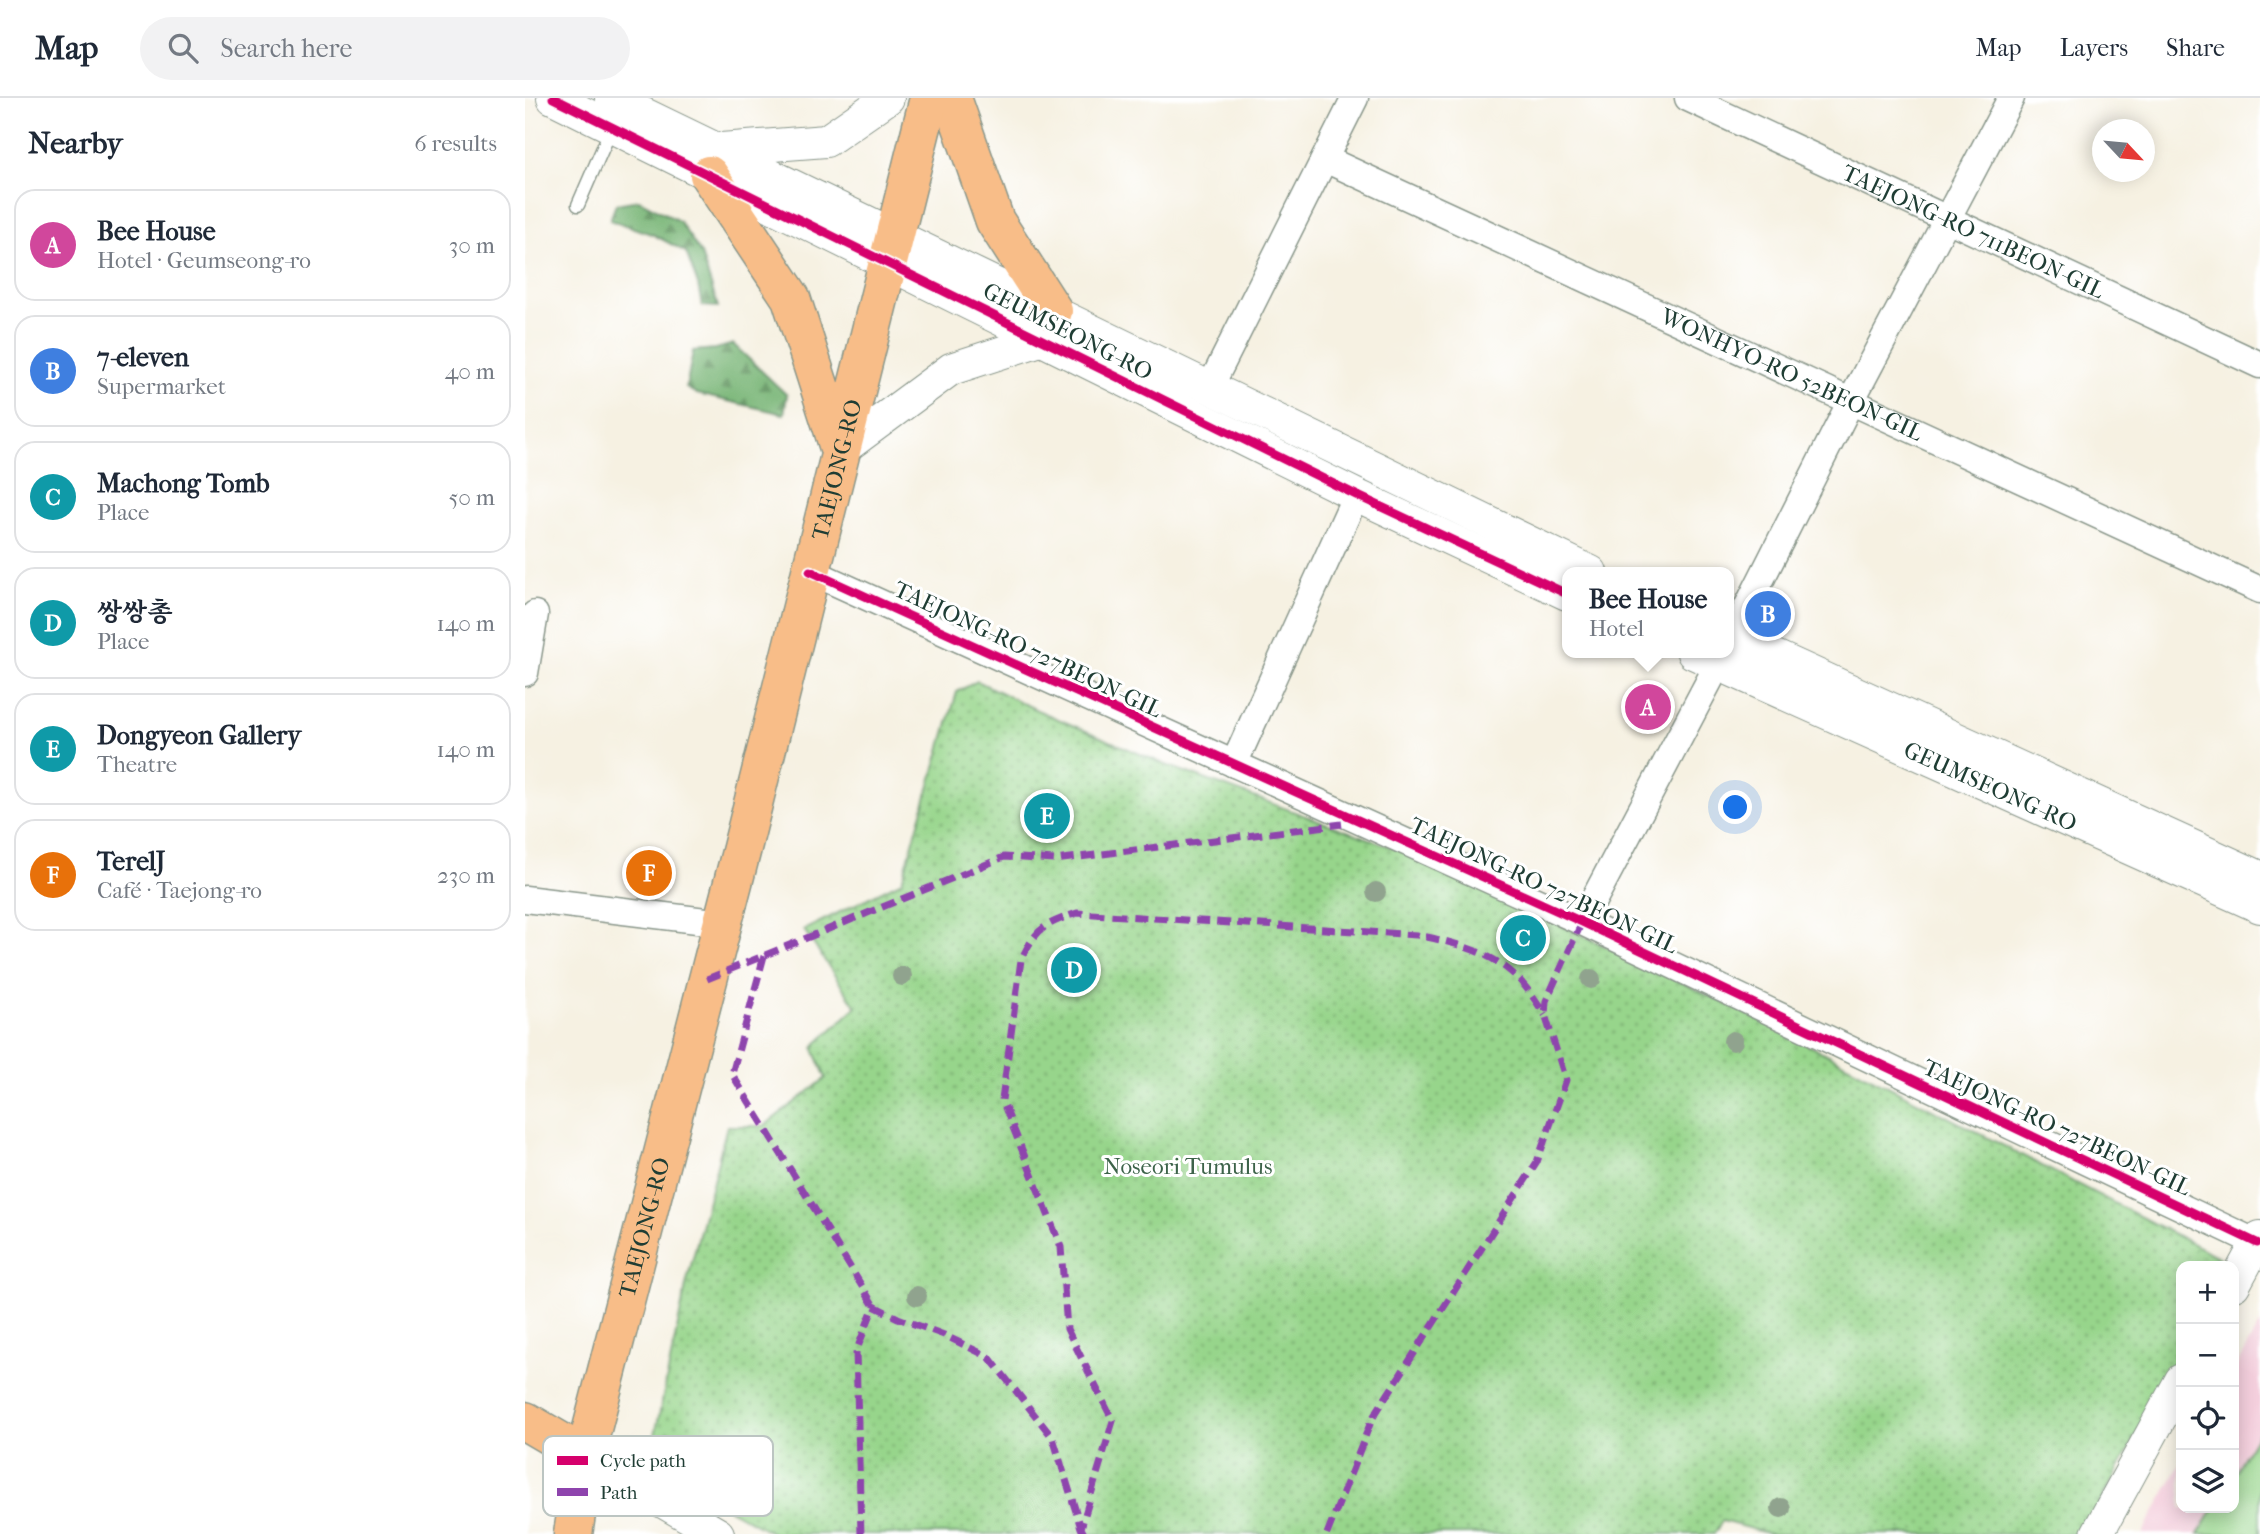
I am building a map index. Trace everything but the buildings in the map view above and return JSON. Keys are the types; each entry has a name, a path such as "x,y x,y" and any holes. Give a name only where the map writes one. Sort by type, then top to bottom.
{"main road":[{"name":"TAEJONG-RO","path":"590,1436 929,98"},
{"path":"951,98 995,221 1046,325"},
{"path":"714,162 791,299 840,451"},
{"path":"525,1421 551,1436"},
{"name":"TAEJONG-RO","path":"573,1534 576,1516"}],"street":[{"name":"GEUMSEONG-RO","path":"553,98 616,109 714,162 1046,325 1356,495 1562,592"},
{"path":"714,162 826,141 888,98"},
{"path":"1210,387 1355,98"},
{"name":"TAEJONG-RO 711BEON-GIL","path":"1688,98 2260,365"},
{"path":"1734,622 2011,98"},
{"name":"WONHYO-RO 52BEON-GIL","path":"1325,159 2260,590"},
{"name":"GEUMSEONG-RO","path":"1046,325 1210,387 1581,567"},
{"path":"840,451 951,369 1046,325"},
{"path":"1234,764 1356,495"},
{"name":"TAEJONG-RO 727BEON-GIL","path":"810,571 1234,764 1352,823 1582,922 2258,1240"},
{"path":"525,673 535,614"},
{"name":"GEUMSEONG-RO","path":"1734,653 2260,877"},
{"name":"GEUMSEONG-RO","path":"1734,653 2260,907"},
{"path":"1582,922 1715,658"},
{"path":"525,899 722,923"},
{"path":"2239,1276 2258,1240"},
{"path":"2097,1534 2177,1387"},
{"path":"687,1516 718,1534"}],"lane":[{"path":"578,205 616,109"}],"shaded area":[{"path":"2260,1323 2260,1534 2142,1534 2176,1472 2176,1513 2239,1513 2239,1361"}],"green space":[{"path":"639,200 679,221 701,254 718,307 702,306 698,285 686,252 654,235 610,220 616,204"},
{"path":"733,344 787,395 784,414 697,394 686,388 693,351"},
{"name":"Noseori Tumulus","path":"977,681 1037,710 1166,765 1416,856 1764,1022 2226,1261 2176,1261 2176,1360 2084,1534 1770,1534 1722,1521 1714,1534 774,1534 742,1516 773,1516 773,1436 655,1436 687,1281 727,1126 764,1126 826,1078 813,1047 856,1007 804,930 902,881 957,692"},
{"path":"2260,1430 2260,1534 2199,1534 2211,1513 2239,1513 2239,1466"}],"marked path":[{"path":"707,979 1004,857 1055,860 1342,824"},
{"path":"1084,1534 1081,1528 1113,1421 1067,1329 1061,1247 1002,1100 1021,960 1037,934 1049,924 1077,913 1417,935 1475,950 1501,964 1523,984 1545,1015"},
{"path":"1327,1534 1372,1419 1537,1162 1566,1080 1545,1015 1546,1001 1582,922"},
{"path":"764,956 732,1074 874,1306"},
{"path":"861,1534 856,1352 874,1306 989,1357 1053,1438 1081,1528"}],"cycle path":[{"path":"553,98 1356,495 1562,592"},
{"path":"810,571 1582,922 2257,1243"}],"place":[{"name":"7-eleven","path":"1768,614"},
{"name":"Bee House","path":"1648,707"},
{"name":"Dongyeon Gallery","path":"1047,816"},
{"name":"TerelJ","path":"649,873"},
{"name":"Machong Tomb","path":"1523,938"},
{"name":"쌍쌍총","path":"1074,970"}]}
